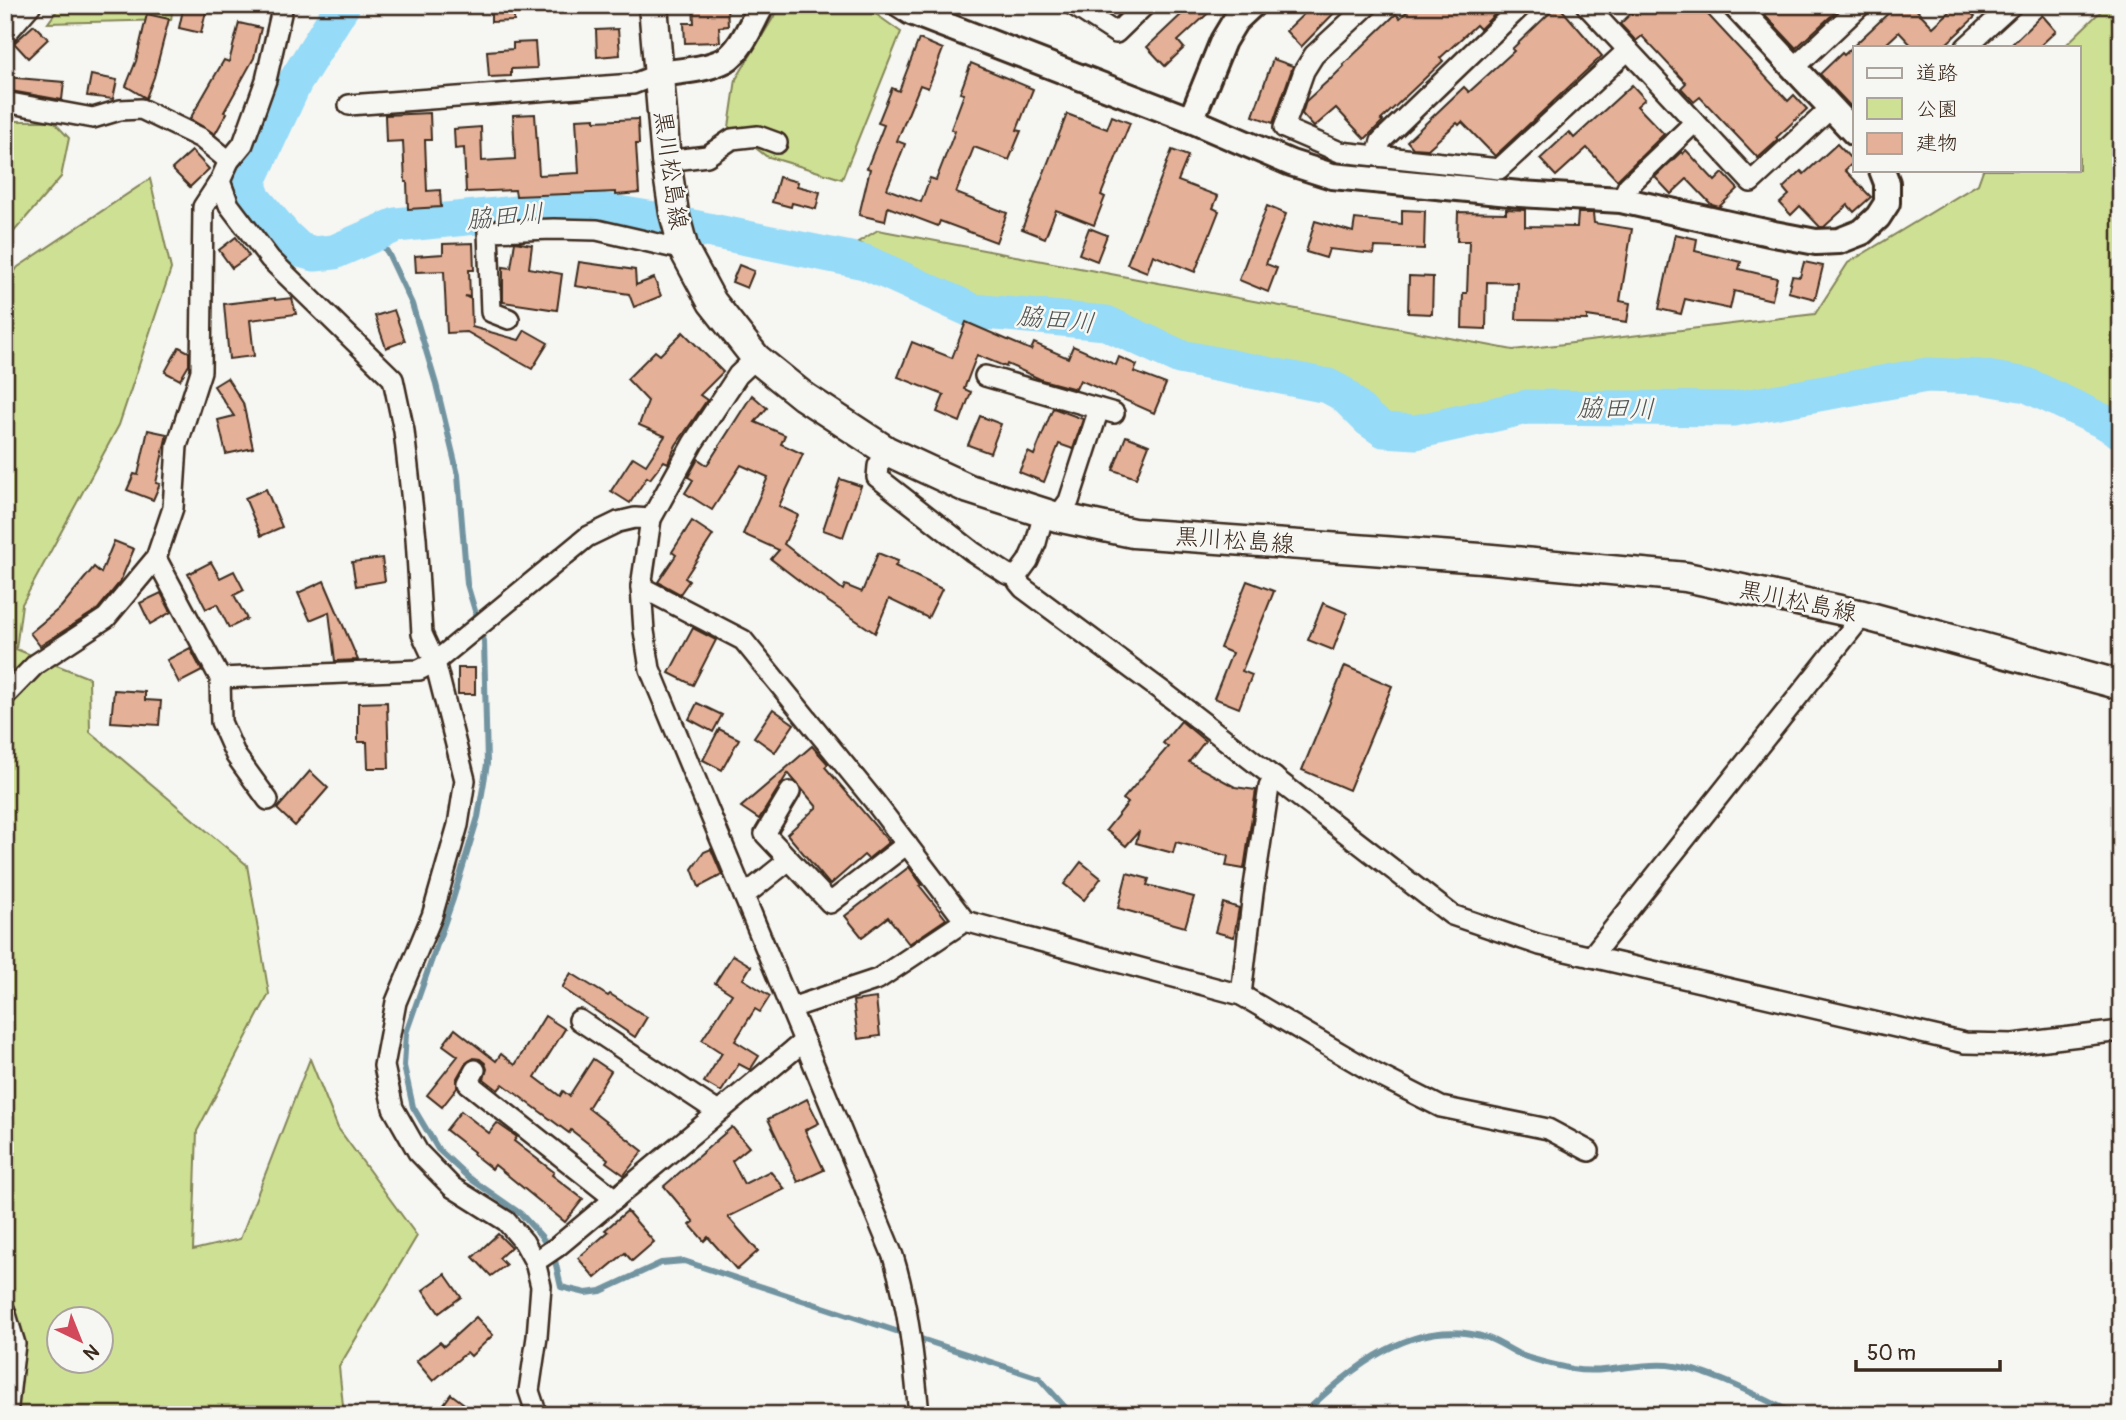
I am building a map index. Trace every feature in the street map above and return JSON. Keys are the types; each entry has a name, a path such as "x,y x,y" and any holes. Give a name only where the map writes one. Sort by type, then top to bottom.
{"main road":[{"name":"黒川松島線","path":"653,5 666,160 674,213 684,250 712,302 756,358 803,396 887,451 968,489 1050,515 1133,533 1481,558 1686,577 1863,615 2121,685"}],"street":[{"path":"5,35 31,5"},
{"path":"5,696 36,664 106,618 156,558 173,508 177,446 201,370 203,207 229,161 243,144 266,80 283,5"},
{"path":"349,105 633,84 659,74 726,60 738,47 762,5"},
{"path":"900,5 911,12 1191,120 1291,163 1332,176 1520,194 1620,200 1816,242 1839,241 1862,232 1878,217 1887,202 1887,183 1883,172"},
{"path":"1073,5 1116,33 1145,5"},
{"path":"1191,120 1223,41 1236,21 1252,5"},
{"path":"1368,5 1314,55 1304,71 1284,128 1339,152 1499,169 1628,50"},
{"path":"1377,156 1381,141 1522,5"},
{"path":"1735,5 1853,131"},
{"path":"1794,68 1861,5"},
{"path":"1967,46 2011,5"},
{"path":"1593,8 1628,50 1751,182 1831,108"},
{"path":"5,102 93,118 120,110 141,108 201,138 229,161"},
{"path":"1620,200 1629,186 1695,122"},
{"path":"666,160 708,156 732,139 758,136 777,143"},
{"path":"220,181 229,205 270,259 393,379 404,431 416,538 422,634 435,662 465,780 457,825 432,916 396,1002 384,1066 393,1108 418,1152 452,1187 506,1221 524,1242 535,1262 541,1286 529,1391 535,1409 534,1415"},
{"path":"509,318 491,312 488,231 597,230 684,250"},
{"path":"756,358 738,375 693,443 651,519 641,587 644,631 650,668 893,1256 909,1323 919,1415"},
{"path":"985,376 1107,411 1069,501 1050,515 1028,561 1017,576 1023,588 1452,915 1540,945 1965,1043 2013,1044 2121,1031"},
{"path":"887,451 878,466 877,477 973,552 1007,574 1017,576"},
{"path":"220,678 419,670 435,662 587,537 618,522 635,518 651,519"},
{"path":"156,558 220,678 220,722 236,756 268,800"},
{"path":"641,587 743,640 874,800 965,921 1241,995 1376,1074 1441,1107 1548,1129 1589,1151"},
{"path":"1591,957 1863,615"},
{"path":"1241,995 1267,800 1274,777"},
{"path":"790,792 765,834 830,903 907,845"},
{"path":"744,896 789,860"},
{"path":"791,1008 878,979 965,921"},
{"path":"579,1020 719,1112"},
{"path":"535,1262 557,1247 804,1041"},
{"path":"475,1070 468,1083 615,1199"},
{"path":"5,1311 15,1344 7,1415"}],"green space":[{"path":"61,5 173,5 171,20 48,23"},
{"path":"781,5 863,5 901,32 842,179 766,156 729,127 736,79"},
{"path":"2107,5 2121,5 2121,415 2093,399 2055,391 2024,377 1938,367 1734,401 1525,401 1393,427 1338,383 976,305 858,242 878,230 1513,350 1815,314 1848,263 1978,184 1982,172 2080,172 2080,46 2065,46"},
{"path":"5,121 53,121 69,138 61,177 5,242"},
{"path":"150,179 171,269 119,425 22,604 16,649 89,678 90,732 247,865 269,994 197,1131 193,1250 240,1239 310,1059 338,1128 417,1236 339,1367 344,1415 5,1415 5,284 18,267"}],"building":[{"path":"184,5 207,7 201,33 179,28"},
{"path":"491,5 514,5 514,21 491,22"},
{"path":"693,5 727,5 728,26 719,27 720,42 685,43 684,23 694,23"},
{"path":"1175,5 1217,5 1178,41 1184,48 1165,66 1147,47 1183,13"},
{"path":"1313,5 1342,5 1301,47 1286,31"},
{"path":"1414,5 1504,5 1480,29 1476,25 1440,58 1443,61 1381,120 1383,121 1365,139 1336,108 1314,127 1302,114 1306,101 1332,80 1343,65 1396,14 1400,18"},
{"path":"1558,5 1602,56 1495,156 1462,122 1459,125 1457,123 1428,149 1413,148 1407,141 1464,87 1469,92 1514,51 1512,49"},
{"path":"1640,5 1699,5 1788,101 1794,95 1807,109 1758,158 1700,97 1694,102 1681,88 1686,83 1642,36 1636,41 1620,24"},
{"path":"1756,5 1843,5 1796,48"},
{"path":"1897,5 1912,5 1933,27 1957,5 1964,5 1975,17 1944,46 1912,46 1899,32 1884,46 1854,46"},
{"path":"147,14 169,19 146,98 126,86 136,61"},
{"path":"2042,15 2056,31 2040,46 2010,46"},
{"path":"239,23 261,28 254,58 215,134 190,119 224,60 229,62"},
{"path":"34,25 48,39 28,58 14,43"},
{"path":"618,29 620,55 597,57 596,30"},
{"path":"919,39 943,49 928,88 920,85 897,141 905,144 887,189 921,202 930,178 936,180 955,131 951,129 964,94 960,93 971,63 1033,89 1009,160 974,147 956,193 1007,213 996,242 940,221 938,226 888,207 885,221 859,215 870,169 867,168 884,125 878,123 892,88 899,91"},
{"path":"535,42 537,68 511,69 511,76 489,77 487,51 513,49 513,43"},
{"path":"1853,47 1853,109 1820,74 1842,53 1844,55"},
{"path":"1273,59 1293,66 1273,123 1253,116"},
{"path":"91,75 117,80 113,99 87,96"},
{"path":"5,77 64,82 62,100 5,90"},
{"path":"1632,85 1645,99 1637,106 1664,134 1617,180 1587,148 1556,176 1540,159 1569,132 1574,138"},
{"path":"430,113 431,140 425,140 427,191 440,190 441,207 408,209 403,141 386,142 385,115"},
{"path":"535,114 539,175 579,173 576,119 638,119 639,144 636,144 639,193 516,196 515,190 466,192 464,148 455,149 454,129 481,127 482,161 515,159 513,115"},
{"path":"1067,114 1107,129 1112,116 1130,123 1101,195 1105,197 1094,225 1056,210 1045,238 1022,229"},
{"path":"1837,144 1853,161 1845,170 1871,197 1854,212 1848,205 1824,227 1820,227 1800,206 1791,215 1780,203 1789,195 1783,188 1801,171 1804,174"},
{"path":"1172,150 1188,156 1178,181 1218,196 1213,208 1219,211 1195,272 1153,255 1147,272 1127,264"},
{"path":"1686,150 1715,181 1723,173 1738,189 1719,207 1712,205 1687,179 1671,194 1655,177"},
{"path":"192,151 209,169 190,187 172,169"},
{"path":"779,177 798,182 797,186 820,192 816,209 792,203 791,207 772,202"},
{"path":"1267,206 1286,214 1266,264 1277,268 1268,292 1239,280"},
{"path":"1506,209 1525,210 1525,226 1577,227 1578,213 1593,213 1594,223 1632,229 1620,301 1630,303 1627,322 1587,316 1587,320 1516,319 1518,283 1487,282 1486,329 1462,328 1463,293 1467,293 1469,241 1457,241 1458,212 1506,213"},
{"path":"1402,210 1425,211 1424,249 1375,247 1374,254 1329,249 1326,258 1306,252 1315,221 1353,232 1355,219 1402,224"},
{"path":"1089,228 1107,235 1097,261 1079,254"},
{"path":"1675,234 1697,239 1695,251 1741,262 1739,269 1777,278 1772,300 1734,291 1730,309 1685,299 1681,314 1659,309"},
{"path":"236,237 249,256 232,268 219,250"},
{"path":"515,242 532,245 529,268 562,274 557,310 503,302 503,267 511,268"},
{"path":"473,243 474,270 469,270 470,297 465,296 471,299 472,327 519,340 525,330 548,343 532,369 467,332 447,333 444,271 416,272 415,256 443,254 443,244"},
{"path":"579,262 635,270 636,285 654,278 661,296 634,307 629,294 575,286"},
{"path":"1804,262 1823,266 1815,299 1788,292 1792,276 1800,277"},
{"path":"739,265 754,271 747,288 732,282"},
{"path":"1409,276 1433,277 1432,314 1408,313"},
{"path":"292,298 296,314 250,320 254,356 229,359 224,304"},
{"path":"394,310 405,341 386,348 375,316"},
{"path":"966,322 1031,350 1034,343 1068,358 1073,346 1116,365 1119,357 1137,365 1134,372 1166,384 1154,413 1080,380 1076,389 1042,380 1007,364 1006,367 977,355 964,389 971,392 960,422 937,412 944,395 898,377 912,342 952,358"},
{"path":"683,332 723,372 700,395 707,400 676,445 668,463 664,461 650,479 647,477 630,503 611,491 633,457 646,465 665,436 639,425 648,401 627,379 655,351 660,355"},
{"path":"179,347 189,352 189,365 180,380 165,372"},
{"path":"227,378 243,403 253,448 226,454 218,420 234,416 214,386"},
{"path":"752,395 767,408 755,422 785,435 781,444 803,454 779,506 798,515 784,544 843,590 845,585 862,592 878,553 898,561 895,566 942,589 928,618 889,599 875,633 771,559 779,550 743,534 768,477 741,465 712,510 685,493 693,480 688,477 698,459 707,465"},
{"path":"1053,408 1083,419 1073,449 1059,444 1044,482 1019,472 1028,452 1034,455"},
{"path":"980,416 1001,424 990,453 968,445"},
{"path":"148,430 167,434 156,483 160,484 153,500 127,490 134,474 138,475"},
{"path":"1126,436 1149,445 1136,478 1113,470"},
{"path":"840,479 861,486 843,537 823,530"},
{"path":"266,489 282,527 261,536 245,498"},
{"path":"692,521 713,535 685,578 689,581 680,594 658,582 676,555 672,552"},
{"path":"114,541 134,549 120,582 98,609 40,646 30,633 61,607 94,567 101,573"},
{"path":"382,558 385,581 356,586 352,562"},
{"path":"211,562 220,578 234,571 244,590 234,595 247,619 229,628 217,604 206,609 188,574"},
{"path":"324,581 358,660 335,661 329,612 310,620 298,593"},
{"path":"1247,581 1274,591 1242,671 1252,675 1239,708 1214,698 1232,653 1220,648"},
{"path":"161,593 171,612 150,624 140,603"},
{"path":"1323,603 1347,613 1333,650 1308,640"},
{"path":"693,628 716,640 693,685 669,673"},
{"path":"190,648 202,671 179,683 167,660"},
{"path":"1345,666 1392,686 1349,790 1302,770"},
{"path":"458,668 475,668 475,694 458,694"},
{"path":"114,690 145,692 145,700 161,701 159,725 111,722"},
{"path":"387,702 389,768 368,768 367,742 358,742 358,703"},
{"path":"697,703 722,715 713,732 689,719"},
{"path":"773,709 794,724 775,752 754,737"},
{"path":"1181,721 1205,741 1189,762 1235,787 1256,790 1244,869 1226,866 1228,856 1176,842 1173,853 1136,843 1139,831 1126,846 1106,830 1128,803 1123,799 1168,747 1163,743"},
{"path":"719,729 739,739 722,770 703,760"},
{"path":"812,746 828,764 825,767 889,842 868,859 864,855 830,885 787,834 817,807 788,773 759,819 741,807"},
{"path":"310,771 328,788 295,826 277,809"},
{"path":"711,849 722,875 699,887 692,869 704,852"},
{"path":"1081,862 1101,878 1084,900 1064,884"},
{"path":"909,867 946,919 909,944 888,917 862,937 845,916"},
{"path":"1127,873 1149,879 1147,885 1194,897 1185,927 1118,908"},
{"path":"1223,903 1239,908 1234,937 1215,932"},
{"path":"733,955 751,966 743,979 770,996 760,1012 755,1009 735,1041 759,1056 750,1070 739,1064 721,1092 704,1082 722,1053 702,1040 732,994 715,983"},
{"path":"571,973 647,1017 635,1037 562,988"},
{"path":"876,998 880,1036 858,1039 853,1001"},
{"path":"545,1016 565,1029 535,1077 560,1096 563,1091 569,1096 593,1059 611,1071 588,1108 643,1151 624,1175 571,1130 569,1133 503,1084 498,1090 484,1079 487,1069 480,1059 474,1058 465,1064 457,1078 457,1088 442,1107 427,1095 458,1056 443,1045 455,1029 496,1061 501,1054 515,1065"},
{"path":"807,1099 819,1123 805,1130 824,1170 798,1182 768,1119"},
{"path":"461,1111 489,1133 497,1123 517,1137 514,1141 583,1199 565,1222 495,1165 492,1169 446,1130"},
{"path":"732,1127 749,1147 732,1161 744,1184 770,1171 785,1189 728,1217 758,1251 737,1270 708,1237 704,1241 690,1225 694,1222 664,1186"},
{"path":"627,1211 654,1242 632,1261 625,1253 595,1278 578,1258"},
{"path":"498,1234 511,1247 499,1258 506,1265 491,1276 473,1257"},
{"path":"445,1274 461,1297 439,1313 423,1290"},
{"path":"476,1317 493,1335 471,1356 467,1352 433,1381 416,1361 440,1342 444,1346"},
{"path":"451,1394 479,1415 436,1415"}],"waterway":[{"name":"脇田川","path":"343,5 295,82 250,179 254,199 285,236 300,250 315,254 334,252 396,225 546,210 594,209 865,262 973,311 1106,323 1180,357 1328,386 1343,394 1368,419 1384,430 1416,432 1527,407 1733,409 1927,375 1981,377 2027,385 2121,432"},
{"path":"375,234 388,253 412,304 436,384 458,475 467,584 484,641 487,764 478,817 453,899 406,1033 404,1066 413,1107 438,1149 468,1177 521,1214 541,1236 554,1256 561,1287 586,1293 601,1291 661,1263 684,1261 905,1334"},
{"path":"1302,1415 1342,1380 1386,1350 1410,1339 1435,1333 1461,1332 1488,1338 1527,1357 1572,1369 1596,1370 1656,1365 1684,1368 1734,1385 1797,1415"},
{"path":"915,1337 1039,1378 1072,1415"}]}
